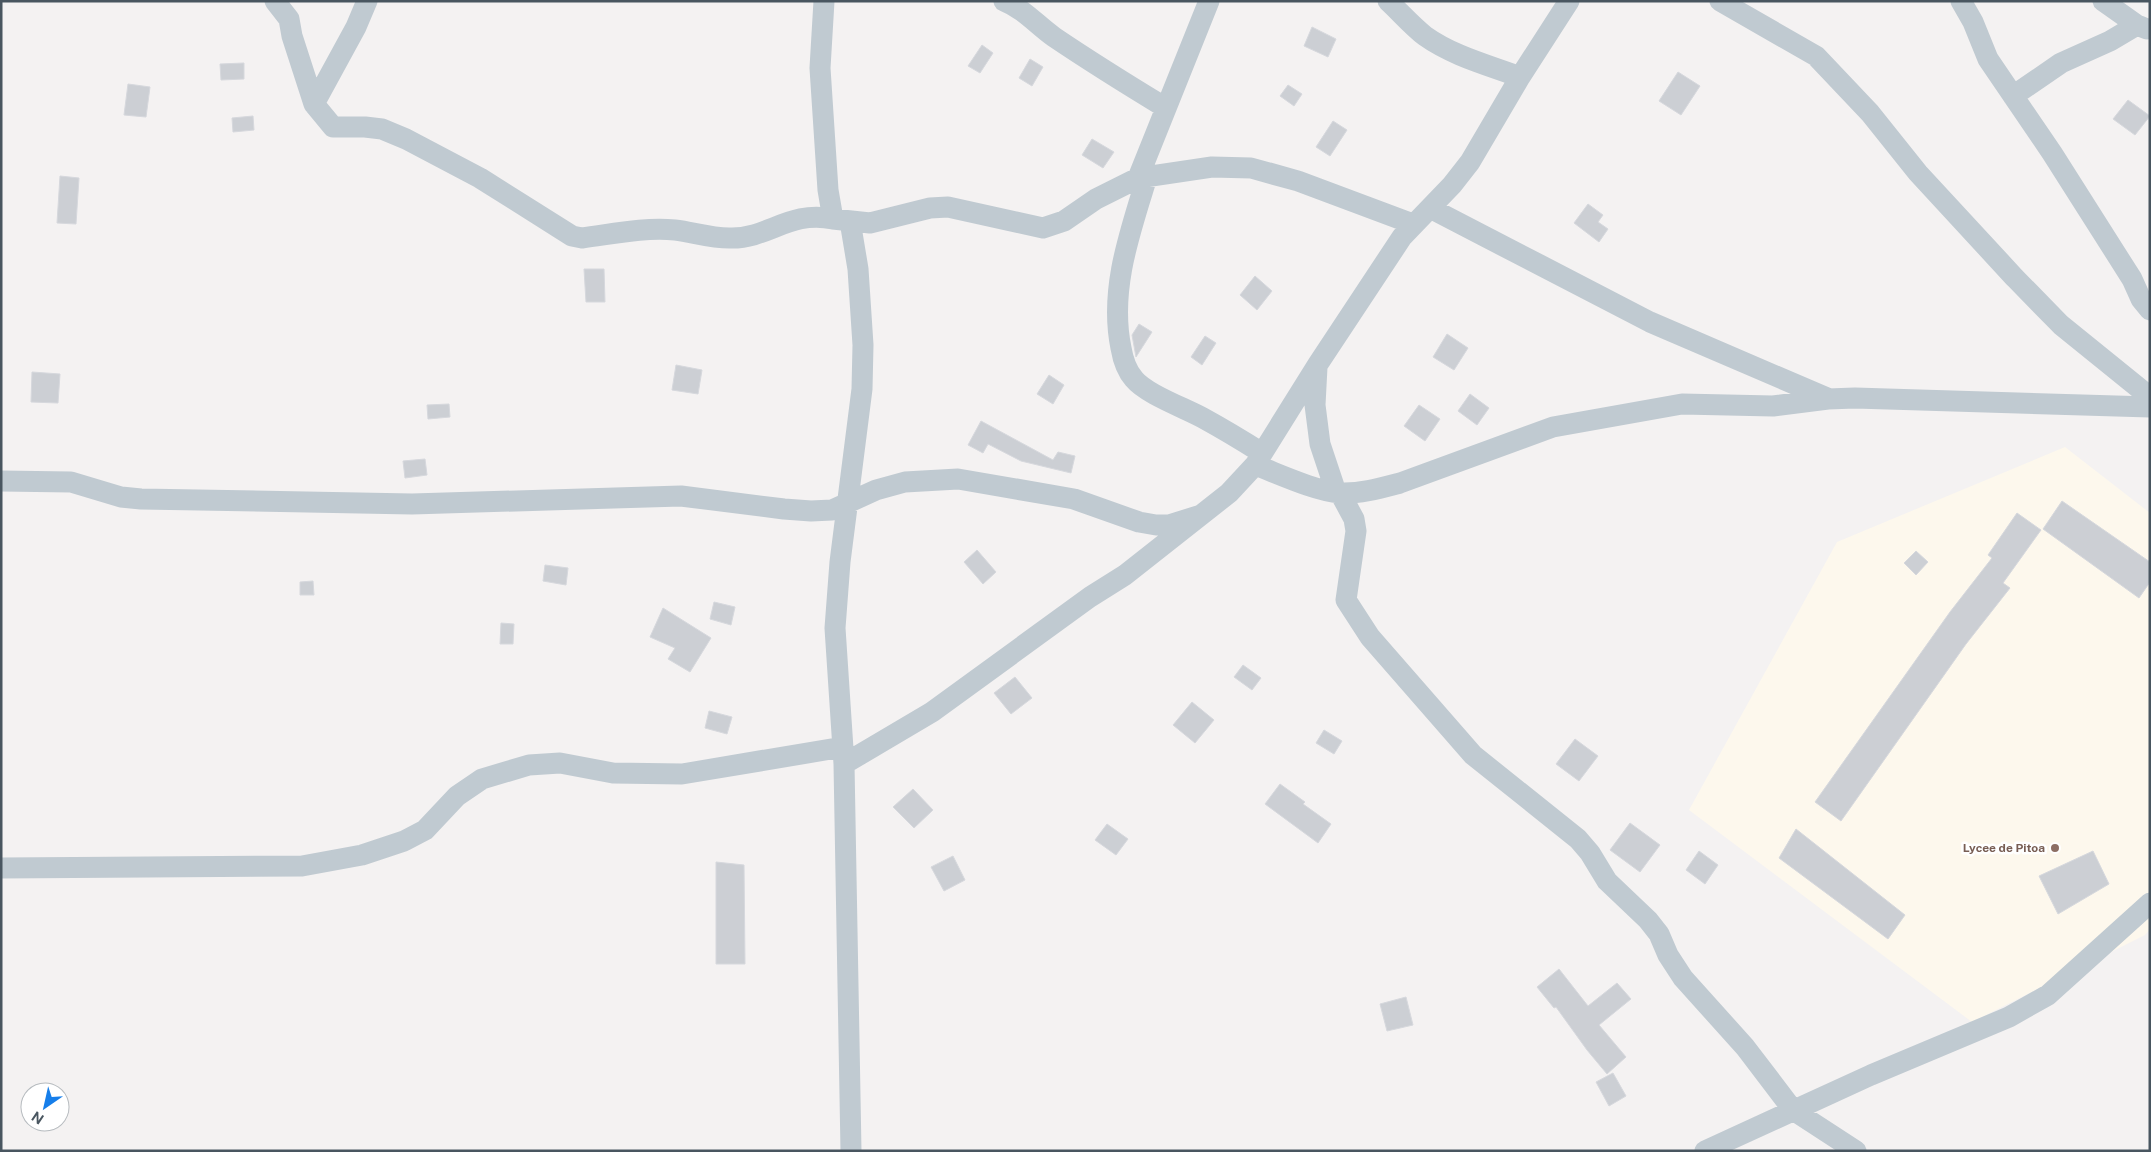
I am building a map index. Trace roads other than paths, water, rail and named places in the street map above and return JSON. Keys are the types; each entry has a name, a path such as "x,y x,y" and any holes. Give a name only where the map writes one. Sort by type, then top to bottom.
{"street":[{"path":"275,1 289,19 292,36 314,104 333,127 382,129 406,139 480,178 572,236 582,238 654,229 732,238 751,235 801,217 818,216 870,223 930,208 948,207 1043,228 1064,221 1096,199 1142,178 1212,167 1251,168 1298,181 1413,224"},
{"path":"314,104 356,27 367,1"},
{"path":"824,1 820,68 828,190 858,268 863,345 862,388 840,562 835,628 844,755 851,1151"},
{"path":"1004,1 1016,7 1049,33 1090,61 1166,108"},
{"path":"1208,1 1166,108 1142,178 1125,249 1116,305 1118,337 1125,366 1134,381 1155,394 1205,419 1259,459 1338,492 1376,490 1553,427 1682,404 1773,406 1828,399 2148,406"},
{"path":"1388,1 1423,35 1434,42 1464,56 1520,77"},
{"path":"1,868 302,866 362,855 404,841 425,830 457,796 482,779 529,765 560,763 614,773 682,774 844,755 932,712 1090,598 1125,575 1229,493 1259,459 1318,364 1402,237 1452,186 1470,162 1520,77 1569,1"},
{"path":"1720,1 1816,56 1870,113 1918,173 2014,278 2060,325 2148,406"},
{"path":"1961,1 1973,22 1988,59 2132,279 2141,298 2150,310"},
{"path":"2102,1 2143,28"},
{"path":"2013,96 2061,63 2143,28"},
{"path":"1430,208 1650,322 1828,399"},
{"path":"1318,364 1315,405 1320,444 1338,492 1354,519 1356,531 1346,600 1370,637 1473,755 1578,839 1590,853 1607,881 1653,927 1683,978 1745,1047 1793,1110 1856,1151"},
{"path":"1,481 71,482 121,497 141,499 412,504 681,496 784,510 832,510 876,490 905,482 958,480 1074,499 1139,522 1156,526 1169,525 1201,515"},
{"path":"1705,1151 1871,1075 2009,1017 2048,995 2150,902"}],"place":[{"name":"Lycee de Pitoa","path":"2055,848"}]}
